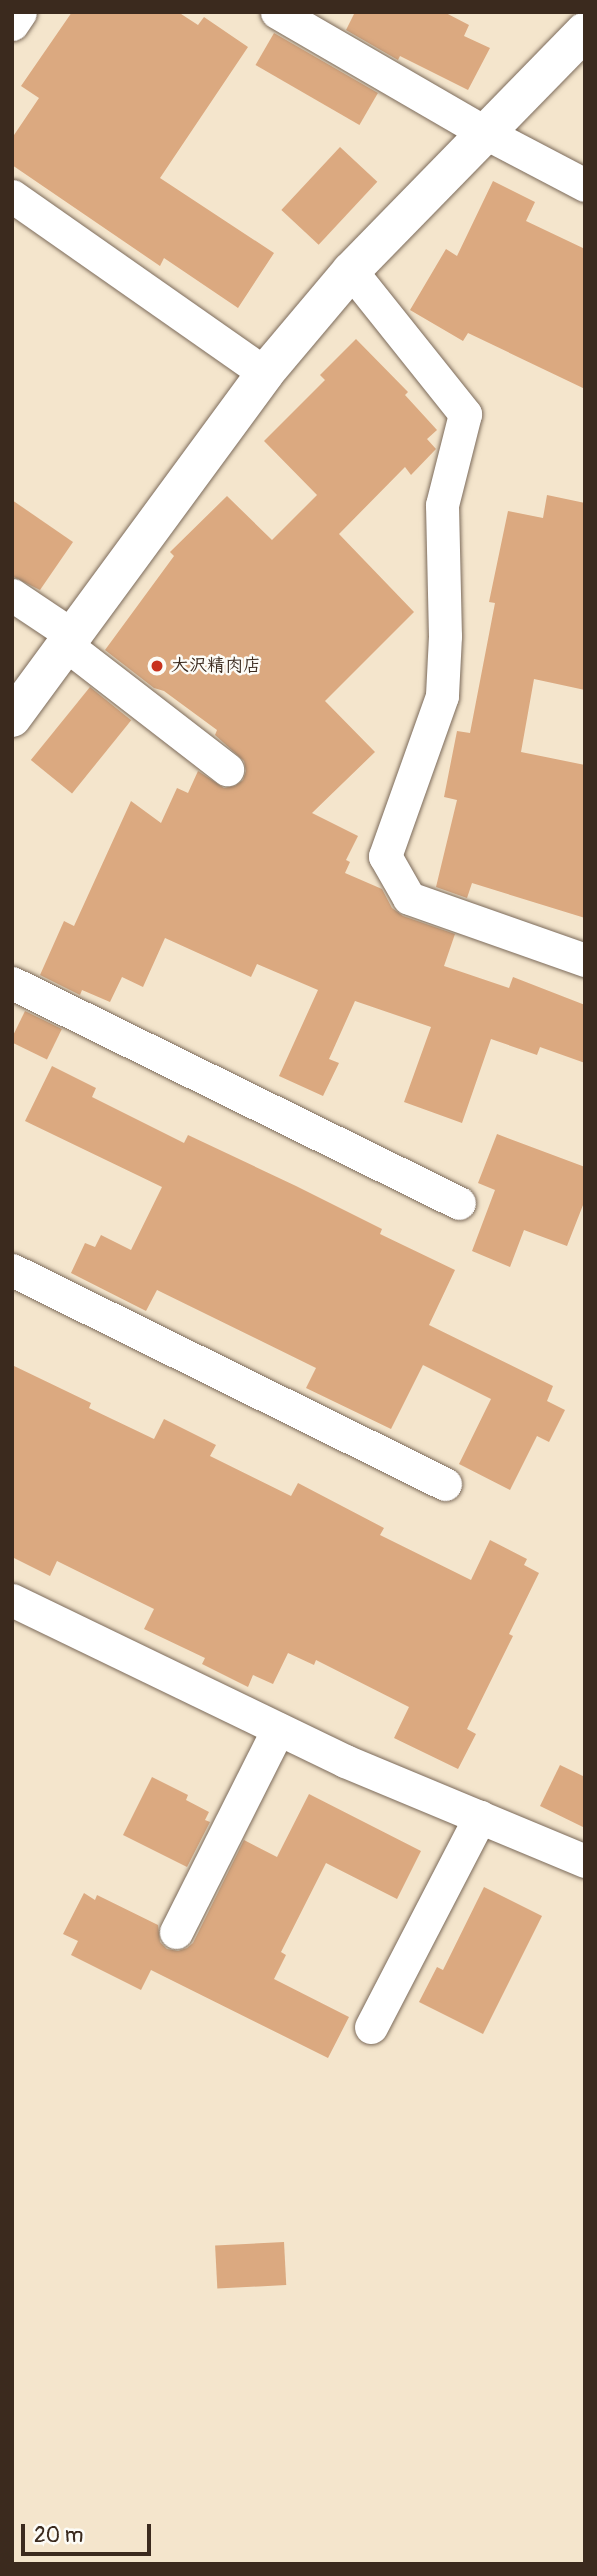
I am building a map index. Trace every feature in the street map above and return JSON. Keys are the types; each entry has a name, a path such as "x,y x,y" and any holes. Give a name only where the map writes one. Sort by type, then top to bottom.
{"street":[{"path":"12,24 20,12"},
{"path":"276,12 484,132 585,185"},
{"path":"12,718 265,373 351,271 585,31"},
{"path":"12,196 265,373"},
{"path":"351,271 465,414 442,505 445,636 442,696 385,856 409,898 585,960"},
{"path":"12,595 227,769"},
{"path":"12,983 459,1203"},
{"path":"12,1270 445,1484"},
{"path":"12,1600 345,1761 585,1861"},
{"path":"176,1932 278,1729"},
{"path":"371,2027 480,1817"}],"building":[{"path":"72,12 178,12 198,25 204,17 248,47 160,178 274,253 238,308 164,258 160,266 12,165 12,138 39,98 21,86"},
{"path":"355,12 444,12 469,25 464,36 490,48 468,90 400,56 398,60 346,30"},
{"path":"274,33 378,93 359,125 256,65"},
{"path":"340,147 377,182 319,245 281,210"},
{"path":"493,181 535,202 526,221 585,249 585,389 468,333 463,341 410,310 446,249 457,256"},
{"path":"356,339 408,392 405,395 437,430 427,439 436,449 411,475 405,467 339,534 414,612 325,701 375,752 312,813 358,836 346,860 350,862 345,873 382,889 392,908 403,916 455,934 444,966 509,988 513,977 585,1005 585,1063 540,1047 537,1055 491,1039 462,1123 404,1102 431,1027 355,1001 329,1059 339,1063 323,1096 279,1076 318,990 257,964 251,977 165,938 143,987 122,977 110,1002 82,990 80,995 40,975 64,921 74,926 131,801 161,823 177,788 188,793 198,771 224,788 235,786 243,780 246,771 244,761 215,735 217,730 164,691 154,688 105,650 174,556 170,552 227,496 272,540 317,495 264,441 325,380 320,375"},
{"path":"547,495 585,503 585,690 534,679 521,752 585,765 585,918 472,883 467,898 436,887 457,800 444,797 457,731 470,733 495,603 489,602 508,511 543,518"},
{"path":"12,500 73,542 40,590 12,576"},
{"path":"90,687 131,720 72,793 31,760"},
{"path":"25,1011 62,1029 47,1060 12,1042"},
{"path":"52,1066 96,1088 92,1097 184,1143 188,1135 296,1186 382,1229 380,1234 455,1270 429,1325 553,1386 547,1401 565,1410 549,1442 537,1436 510,1490 459,1464 491,1399 423,1365 391,1429 306,1388 316,1368 157,1290 146,1311 71,1273 85,1243 95,1247 101,1235 131,1250 162,1187 25,1121"},
{"path":"497,1134 585,1167 585,1200 567,1246 524,1230 510,1267 472,1251 495,1190 478,1183"},
{"path":"12,1365 91,1403 89,1408 154,1439 164,1419 216,1445 210,1456 291,1496 298,1483 384,1528 380,1535 471,1580 490,1540 527,1559 524,1565 539,1573 509,1634 513,1636 467,1729 476,1734 458,1769 394,1738 409,1707 316,1660 314,1665 288,1653 273,1684 253,1675 248,1687 202,1664 205,1658 144,1629 154,1609 57,1561 50,1576 12,1557"},
{"path":"560,1765 585,1777 585,1828 540,1806"},
{"path":"152,1777 188,1795 186,1800 209,1812 205,1820 210,1822 187,1867 123,1835"},
{"path":"309,1794 421,1851 397,1899 326,1863 281,1952 286,1955 274,1979 349,2017 328,2058 151,1970 141,1990 71,1955 78,1941 63,1934 84,1893 95,1900 97,1895 158,1925 160,1942 167,1949 178,1951 187,1948 193,1943 244,1840 277,1857"},
{"path":"484,1887 542,1916 483,2034 419,2002 437,1967 443,1970"},
{"path":"284,2242 286,2285 217,2289 215,2246"}],"place":[{"name":"大沢精肉店","path":"157,666"}]}
